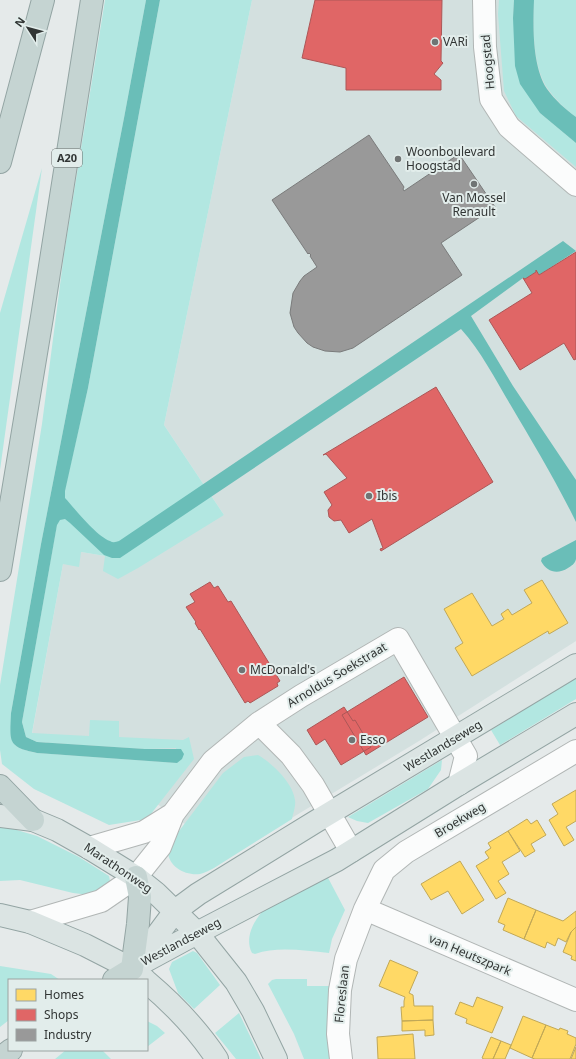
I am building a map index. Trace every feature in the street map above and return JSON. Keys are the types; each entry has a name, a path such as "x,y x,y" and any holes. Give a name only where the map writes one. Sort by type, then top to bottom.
{"highway":[{"path":"0,162 43,0"},
{"name":"A20","path":"0,570 92,0"},
{"path":"0,786 32,820"},
{"path":"134,978 140,897 136,877"},
{"path":"0,1058 9,1051"}],"main road":[{"name":"Westlandseweg","path":"134,978 175,911 198,894 576,665"},
{"name":"Westlandseweg","path":"134,978 197,933 316,872 576,714"},
{"name":"Marathonweg","path":"0,816 32,820 57,830 90,848 136,877 175,911 197,933 236,982 253,1011 276,1059"},
{"path":"0,915 30,922 85,945 134,978"},
{"path":"148,986 160,992 189,1023 217,1059"}],"street":[{"name":"Hoogstad","path":"484,0 486,47 491,99 510,127 576,185"},
{"name":"Arnoldus Soekstraat","path":"30,922 101,901 136,877 160,847 173,814 213,761 259,723 301,696 398,639 466,756 459,784"},
{"path":"259,723 291,755 319,794 351,851"},
{"name":"Broekweg","path":"365,909 384,870 406,852 576,751"},
{"path":"90,848 144,832 173,814"},
{"name":"van Heutszpark","path":"365,909 576,1000"},
{"name":"Floreslaan","path":"341,1059 338,1034 340,990 346,959 365,909"}],"shaded area":[{"path":"105,0 146,0 41,544 11,713 12,737 13,742 20,748 38,753 177,763 176,748 145,749 37,742 26,737 22,722 57,524 88,388 160,0 252,0 164,425 224,515 118,579 103,571 105,556 81,552 79,567 63,564 32,733 89,736 90,720 119,721 119,737 183,740 189,737 194,759 147,819 109,825 34,789 2,764 0,750 0,685 42,424 64,254"},
{"path":"146,0 160,0 88,388 65,491 65,498 86,522 104,538 112,542 119,541 563,241 576,251 539,275 536,270 536,272 525,279 523,278 471,316 513,386 576,480 576,522 544,462 493,375 475,346 461,329 120,558 112,558 104,555 65,519 60,520 57,525 22,722 26,737 37,742 145,749 181,749 184,754 182,759 177,763 37,753 27,751 15,745 12,742 10,731 11,713 41,544"},
{"path":"252,0 576,0 576,641 419,741 229,856 153,801 32,734 63,564 81,552 105,556 224,515 164,425"},
{"path":"499,0 514,0 513,18 540,113 576,143 576,167 516,116 504,91 498,14"},
{"path":"514,0 534,0 534,46 538,69 542,80 550,93 560,104 576,117 576,143 540,113 520,84 515,66 513,18"},
{"path":"534,0 576,0 576,117 568,111 551,93 543,80 539,69 535,46"},
{"path":"42,168 0,470 0,313"},
{"path":"576,540 576,559 572,566 556,572 549,570 543,565 541,561 542,558"},
{"path":"576,678 576,699 500,745 491,730"},
{"path":"258,755 281,774 290,787 295,802 292,819 214,868 200,874 189,874 174,866 169,857 168,851 173,839 223,773 244,757"},
{"path":"442,760 441,770 428,789 368,823 357,821 348,817"},
{"path":"0,825 37,836 79,857 109,876 111,886 90,895 73,893 20,880 0,881"},
{"path":"326,874 345,910 332,939 329,953 301,950 273,950 255,954 252,953 249,941 250,935 254,923 262,912 266,908"},
{"path":"193,951 197,953 220,985 194,1009 178,993 169,969 172,962"},
{"path":"0,966 51,974 58,979 8,979 8,1021 0,1027"},
{"path":"307,979 307,986 329,986 328,1004 332,1059 304,1059 294,1034 268,984 272,980"},
{"path":"239,1013 261,1059 236,1059 215,1033"},
{"path":"148,1022 157,1026 165,1033 148,1046"},
{"path":"65,1051 103,1051 111,1059 55,1059"}],"building: Homes":[{"path":"542,580 568,623 549,634 548,631 472,676 455,648 463,643 444,609 472,593 492,626 504,619 501,614 508,609 512,615 532,603 524,590"},
{"path":"576,790 576,821 566,827 574,840 564,846 549,820 558,814 552,804"},
{"path":"527,819 531,824 537,820 546,835 531,844 535,851 525,857 508,831"},
{"path":"508,831 520,851 502,862 509,874 498,881 506,893 496,899 476,866 489,858 485,852 491,848 488,843"},
{"path":"460,861 484,900 462,914 448,891 431,900 421,884"},
{"path":"508,898 536,910 524,939 503,930 505,925 498,922"},
{"path":"536,910 563,921 576,911 576,927 571,932 566,942 558,938 555,946 547,942 545,948 524,939"},
{"path":"576,927 576,961 571,959 572,956 563,952 571,932"},
{"path":"390,960 418,972 409,993 413,995 414,1006 433,1006 433,1020 402,1021 401,1007 404,1007 405,997 379,986"},
{"path":"477,997 503,1007 492,1033 466,1023 467,1019 455,1014 460,1002 473,1007"},
{"path":"523,1016 546,1025 532,1058 510,1048"},
{"path":"433,1020 434,1035 425,1036 425,1030 402,1031 402,1021"},
{"path":"546,1025 559,1030 560,1028 568,1031 567,1034 576,1038 576,1044 570,1059 532,1058"},
{"path":"413,1034 415,1059 378,1059 377,1037"},
{"path":"491,1037 501,1041 493,1059 484,1059 482,1058"},
{"path":"501,1041 511,1045 505,1059 493,1059"},
{"path":"576,1047 576,1059 571,1059"}],"building: Shops":[{"path":"315,0 442,0 441,61 443,63 434,74 441,80 441,90 346,90 346,68 302,58"},
{"path":"576,252 576,359 574,360 564,343 520,370 489,320 532,293 523,278 525,279 536,272 536,270 539,275"},
{"path":"436,387 493,482 381,551 380,549 383,548 372,519 349,533 341,520 334,521 329,517 328,510 332,505 324,492 347,478 326,454 323,455"},
{"path":"210,582 214,588 218,586 228,602 231,601 280,681 277,683 278,686 250,703 248,701 245,703 186,607 195,602 190,594"},
{"path":"404,677 428,717 366,755 342,715"},
{"path":"344,707 353,721 355,720 371,747 341,765 325,739 316,745 307,730"}],"building: Industry":[{"path":"369,135 404,187 404,191 459,154 495,207 441,243 462,275 353,348 340,352 325,351 313,347 307,343 294,327 290,313 293,293 304,276 317,267 310,256 311,255 309,253 308,254 272,200"}],"place":[{"name":"VARi","path":"435,42"},
{"name":"Woonboulevard Hoogstad","path":"398,159"},
{"name":"Van Mossel Renault","path":"474,184"},
{"name":"Ibis","path":"369,496"},
{"name":"McDonald's","path":"242,670"},
{"name":"Esso","path":"352,740"}]}
